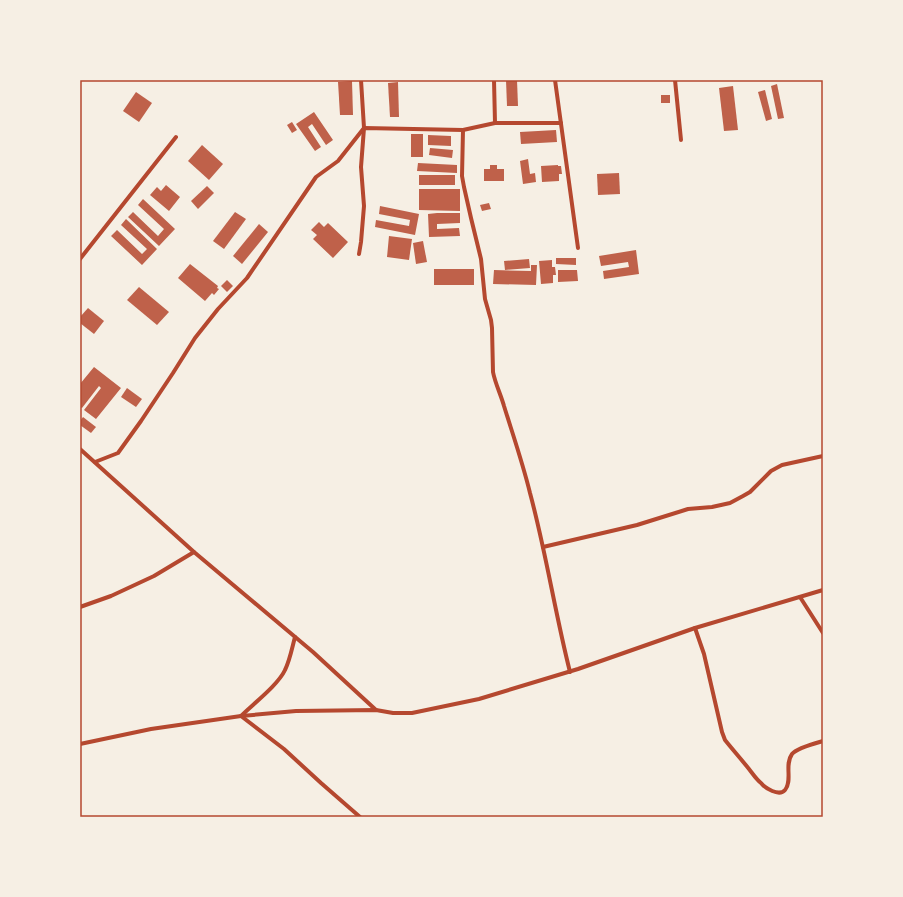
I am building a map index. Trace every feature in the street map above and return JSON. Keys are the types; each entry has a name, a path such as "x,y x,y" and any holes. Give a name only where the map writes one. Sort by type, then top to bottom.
{"street":[{"path":"359,254 364,206 361,168 364,128 361,80"},
{"path":"494,80 495,123"},
{"path":"555,80 578,248"},
{"path":"675,80 681,140"},
{"path":"364,128 463,130 495,123 562,123"},
{"path":"95,462 118,453 149,409 195,338 218,308 247,278 316,177 338,161 364,128"},
{"path":"463,130 462,176 470,218 481,259 485,299 491,320 494,378 531,494 560,632 570,672"},
{"path":"80,259 176,137"},
{"path":"80,449 194,552 313,652 376,710"},
{"path":"543,547 637,525 688,509 712,507 730,503 750,492 771,471 782,465 823,456"},
{"path":"80,607 111,596 154,576 194,552"},
{"path":"80,744 151,729 241,716 296,711 376,710 412,714 479,699 570,672 695,628 823,590"},
{"path":"800,597 823,633"},
{"path":"695,628 704,654 715,706 725,740 761,784 778,793 785,790 788,783 789,760 792,754 795,751 823,741"},
{"path":"241,716 281,677 285,670 295,637"},
{"path":"241,716 284,749 320,783 360,817"}],"building":[{"path":"506,80 517,80 518,106 507,106"},
{"path":"352,81 353,115 340,115 338,82"},
{"path":"398,82 399,117 390,117 388,83"},
{"path":"777,84 784,118 778,119 771,86"},
{"path":"733,86 738,130 724,131 719,88"},
{"path":"765,90 772,119 766,121 758,92"},
{"path":"136,92 152,103 139,122 123,111"},
{"path":"661,95 670,95 670,103 661,103"},
{"path":"314,112 333,140 326,145 312,124 308,127 321,147 315,151 296,124"},
{"path":"292,122 297,130 292,133 287,125"},
{"path":"556,130 557,142 521,144 520,132"},
{"path":"411,134 423,134 423,157 411,157"},
{"path":"428,135 451,136 451,146 428,145"},
{"path":"202,145 223,164 209,180 188,161"},
{"path":"430,148 453,150 452,158 429,155"},
{"path":"528,159 530,174 535,173 536,182 523,184 520,161"},
{"path":"418,163 457,165 457,173 417,171"},
{"path":"490,165 497,165 497,169 504,169 504,181 484,181 484,169 490,169"},
{"path":"541,166 561,166 562,174 559,174 559,181 542,182"},
{"path":"619,173 620,194 598,195 597,174"},
{"path":"419,175 455,175 455,185 419,185"},
{"path":"166,185 180,197 169,211 150,195 157,187 161,191"},
{"path":"207,186 214,193 198,209 191,201"},
{"path":"419,189 460,189 460,211 419,210"},
{"path":"143,199 175,229 159,246 128,217 133,212 158,236 164,229 138,205"},
{"path":"489,203 491,209 482,211 480,205"},
{"path":"380,206 419,214 415,235 375,227 376,220 409,226 410,220 379,214"},
{"path":"235,212 246,219 224,249 213,241"},
{"path":"460,213 460,223 437,224 437,229 459,228 460,236 429,237 428,214"},
{"path":"126,219 157,249 142,265 111,236 117,230 142,254 147,249 121,225"},
{"path":"319,222 324,227 328,223 348,242 333,258 313,239 317,235 311,230"},
{"path":"259,224 268,232 242,264 233,256"},
{"path":"389,236 412,239 409,260 387,257"},
{"path":"423,241 427,262 416,264 413,243"},
{"path":"636,250 639,274 604,279 603,271 629,267 628,262 601,266 599,256"},
{"path":"556,258 576,258 576,265 556,264"},
{"path":"529,259 530,268 505,270 504,261"},
{"path":"552,260 552,267 555,267 556,275 553,275 553,283 541,284 539,261"},
{"path":"190,264 218,286 217,288 219,289 214,295 212,293 205,301 178,278"},
{"path":"531,265 537,265 536,285 493,284 494,270 531,271"},
{"path":"434,269 474,269 474,285 434,285"},
{"path":"558,270 577,270 578,281 558,282"},
{"path":"227,280 233,286 227,292 221,286"},
{"path":"139,287 169,312 157,325 127,300"},
{"path":"88,308 104,321 94,334 80,323 80,317"},
{"path":"94,367 121,388 96,419 84,410 101,388 99,386 82,408 80,407 80,384"},
{"path":"127,388 142,399 136,407 121,397"},
{"path":"83,417 96,427 91,433 80,425 80,421"}]}
